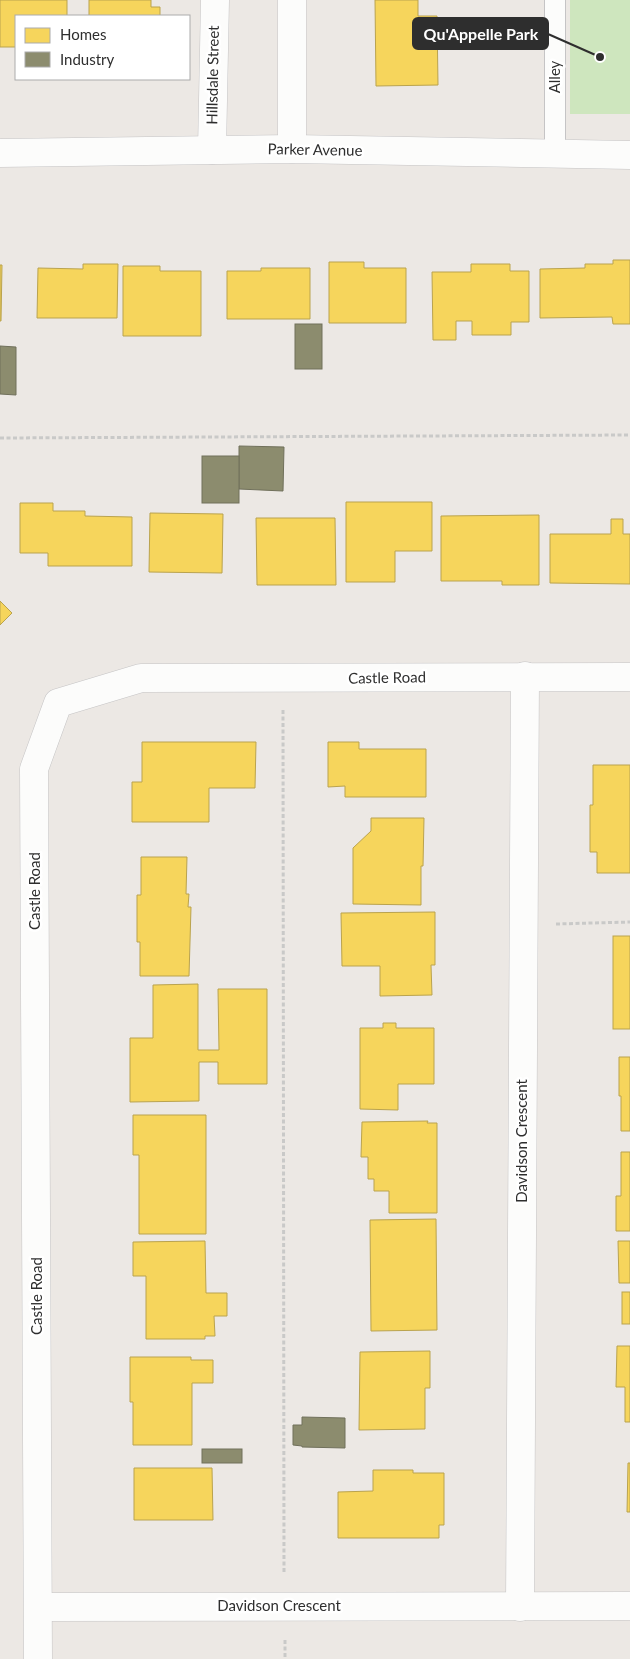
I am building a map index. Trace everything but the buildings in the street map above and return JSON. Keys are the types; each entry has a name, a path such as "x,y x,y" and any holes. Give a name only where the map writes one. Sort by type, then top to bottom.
{"street":[{"name":"Hillsdale Street","path":"212,150 215,0"},
{"path":"292,0 292,149"},
{"name":"Parker Avenue","path":"0,153 292,149 630,155"},
{"name":"Davidson Crescent","path":"520,1607 525,676"},
{"name":"Castle Road","path":"38,1659 34,770 58,703 141,678 630,677"},
{"name":"Davidson Crescent","path":"39,1607 630,1606"}],"lane":[{"name":"Alley","path":"555,0 555,154"}],"path":[{"path":"0,438 630,435"},
{"path":"283,679 284,1606"},
{"path":"523,924 630,922"}],"green space":[{"path":"570,0 630,0 630,114 570,114"}],"place":[{"name":"Qu'Appelle Park","path":"600,57"}]}
